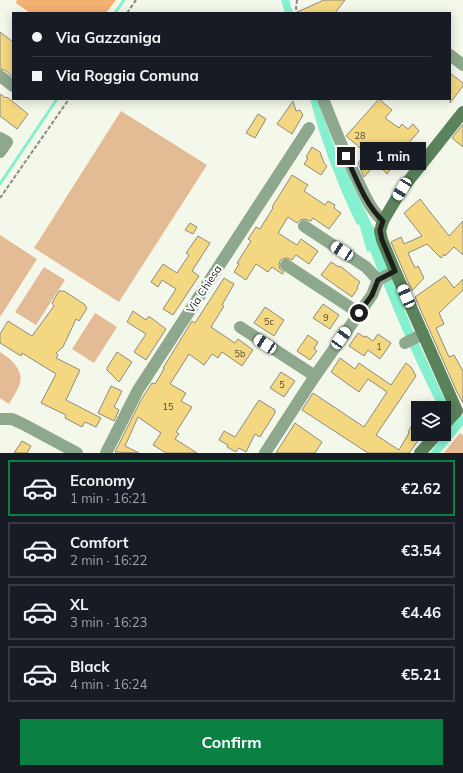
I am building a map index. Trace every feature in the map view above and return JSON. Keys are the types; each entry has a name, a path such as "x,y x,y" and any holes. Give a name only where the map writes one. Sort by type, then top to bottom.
{"street":[{"path":"451,56 463,65"},
{"path":"0,76 12,85"},
{"path":"324,100 346,156 375,214 383,221"},
{"path":"451,420 460,414 395,271 382,240 380,230 383,221 402,189 463,112"},
{"name":"Via Chiesa","path":"106,453 138,390 310,128"},
{"path":"0,138 7,142 0,152"},
{"path":"304,226 366,267 378,280"},
{"path":"286,265 359,313"},
{"path":"265,453 315,376 372,295 378,280 395,271"},
{"path":"240,327 315,376"},
{"path":"406,343 423,334"},
{"path":"0,419 12,419 77,453"},
{"path":"420,453 431,441"}],"path":[{"path":"128,12 136,0"},
{"path":"297,0 297,12"},
{"path":"0,198 68,100"}],"shaded area":[{"path":"17,0 116,0 107,12 29,12 16,3"},
{"path":"281,0 289,0 293,12 285,12"},
{"path":"310,100 317,100 334,145 373,225 412,328 445,401 435,401 429,389 370,251 367,252 359,224 357,225 330,163"},
{"path":"121,111 207,165 119,302 34,248"},
{"path":"0,235 37,259 0,317"},
{"path":"44,267 65,280 36,325 15,312"},
{"path":"95,313 117,327 94,363 72,349"},
{"path":"0,352 12,361 18,369 21,378 19,386 9,404 0,398"},
{"path":"463,415 463,425 451,440 451,425 456,418"},
{"path":"460,433 463,435 463,453 444,453"},
{"path":"439,441 450,441 440,453 430,453"}],"building":[{"path":"324,0 345,0 336,12 297,12"},
{"path":"0,32 12,41 12,76 5,70 0,69"},
{"path":"451,74 463,83 463,86 450,103"},
{"path":"0,94 6,98 7,97 28,114 17,129 0,116"},
{"path":"378,100 380,100 392,110 385,118 399,128 402,124 408,129 413,124 419,131 390,165 392,167 387,174 378,165 376,168 374,166 364,177 358,163 366,153 346,136"},
{"path":"293,101 296,111 300,110 303,115 292,134 277,124"},
{"path":"258,114 266,119 255,138 246,133"},
{"path":"463,124 463,147 452,138"},
{"path":"312,147 320,152 324,163 327,166 321,175 304,164"},
{"path":"292,175 308,185 304,191 325,205 328,201 335,205 334,208 341,213 329,229 313,218 311,221 304,219 297,223 288,217 278,233 297,245 301,239 318,251 309,264 296,255 292,260 287,258 282,259 279,265 280,269 284,272 282,274 272,267 268,272 256,264 246,280 234,272 239,264 237,263 251,241 248,239 256,227 260,229"},
{"path":"420,199 449,236 463,221 463,255 454,247 441,258 427,244 408,253 415,268 418,266 424,278 412,291 391,242 401,237 404,244 422,236 404,213"},
{"path":"190,223 197,227 193,234 185,230"},
{"path":"198,236 210,243 192,271 199,276 173,315 163,309 176,289 162,280 158,287 151,282 163,264 177,273 189,255 186,253"},
{"path":"331,262 339,267 340,266 360,282 352,297 321,275"},
{"path":"445,276 454,288 463,279 463,290 439,313 444,324 436,328 449,357 454,355 463,371 463,403 415,297"},
{"path":"224,278 234,284 222,305 224,306 211,327 235,343 238,339 253,350 242,366 222,352 218,358 212,354 204,365 189,354 170,384 186,393 181,401 192,407 176,432 179,434 175,439 197,453 166,453 153,445 161,433 138,417 125,446 139,453 115,452 141,400 152,383 155,384 164,369 163,368 192,321 195,323"},
{"path":"59,291 64,291 84,304 87,308 79,321 76,319 63,347 56,353 58,355 56,358 80,370 66,400 101,418 96,427 85,422 82,427 65,418 66,415 41,403 56,374 22,353 21,356 0,343 0,334 8,321 32,336 54,306 52,303"},
{"path":"323,304 339,315 330,329 313,318"},
{"path":"265,307 284,320 274,336 254,323"},
{"path":"133,311 146,320 150,317 166,329 146,360 134,352 146,334 127,322"},
{"path":"358,333 373,341 378,334 391,343 380,359 368,350 364,356 349,346"},
{"path":"308,335 318,342 314,349 317,351 310,360 297,351"},
{"path":"117,352 132,362 119,382 107,370"},
{"path":"340,358 355,369 359,363 391,385 406,363 411,367 416,376 376,435 399,450 411,427 411,441 418,441 409,453 368,453 302,410 313,393 364,427 387,392 368,379 359,392 331,372"},
{"path":"281,372 295,381 284,397 270,388"},
{"path":"111,386 122,391 114,407 119,410 114,421 98,413"},
{"path":"259,400 275,410 275,413 260,437 255,434 246,452 239,448 236,452 227,447 228,445 219,440 224,431 235,437"},
{"path":"295,423 322,442 315,453 276,453"},
{"path":"22,441 31,446 27,453 14,453"}],"waterway":[{"path":"116,12 124,0"},
{"path":"0,184 56,100"}],"route":[{"path":"346,156 375,214 383,221 380,230 382,240 395,271 378,280 372,295 359,313"}]}
